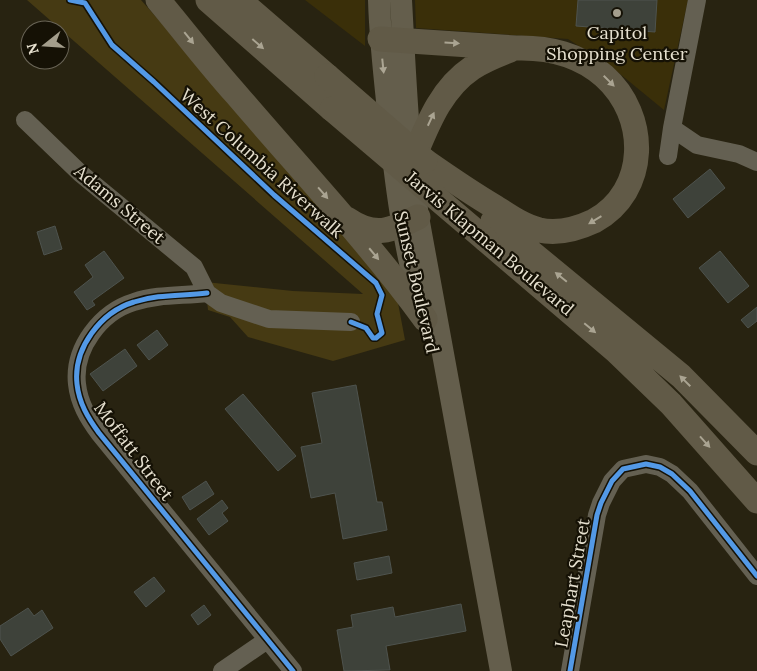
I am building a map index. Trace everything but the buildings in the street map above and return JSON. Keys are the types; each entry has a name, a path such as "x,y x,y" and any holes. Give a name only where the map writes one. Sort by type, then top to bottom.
{"highway":[{"path":"158,0 236,94 343,216 401,286 425,319"},
{"name":"Jarvis Klapman Boulevard","path":"208,0 332,109 616,351 671,404 757,500"},
{"name":"Jarvis Klapman Boulevard","path":"239,0 327,76 418,162 480,204 681,376 757,453"},
{"path":"392,40 536,48 560,53 584,62 605,76 621,96 632,118 638,143 638,156 635,169 625,192 608,211 587,224 563,231 550,231 526,226 480,204"},
{"path":"418,162 433,113 458,78 488,58 516,48"},
{"path":"343,216 360,227 370,230 384,231 410,221"}],"main road":[{"name":"Sunset Boulevard","path":"379,0 392,40 418,162 410,221 460,441 501,671"},
{"name":"Sunset Boulevard","path":"401,0 392,40 410,221 412,276 425,319 445,402 460,441"}],"street":[{"path":"668,156 697,0"},
{"name":"Adams Street","path":"25,120 80,173 194,267 206,293"},
{"path":"672,128 697,145 739,154 757,162"},
{"path":"206,293 221,303 269,319 351,322"},
{"name":"Moffatt Street","path":"206,293 146,298 110,313 93,331 85,345 80,357 76,382 83,407 99,432 292,671"},
{"name":"Leaphart Street","path":"570,671 601,503 612,480 623,469 646,464 660,467 672,474 682,482 757,576"},
{"path":"222,671 267,640"}],"shaded area":[{"path":"27,0 141,0 395,287 405,340 333,361 248,337 230,317 208,310 205,282 293,291 363,294 70,38 70,20 50,20"},
{"path":"305,0 365,0 365,46"},
{"path":"415,0 688,0 664,110 614,69 568,39 416,28"}],"cycle path":[{"name":"West Columbia Riverwalk","path":"70,0 85,3 112,45 274,195 376,283 382,295 377,314 382,333 373,338 366,328 351,322"},
{"path":"207,293 143,299 122,307 111,314 100,323 85,345 77,371 78,391 85,410 99,433 293,671"},
{"path":"570,671 597,515 612,481 623,469 646,464 660,467 672,474 690,491 757,576"}],"place":[{"name":"Capitol Shopping Center","path":"617,13"}]}
